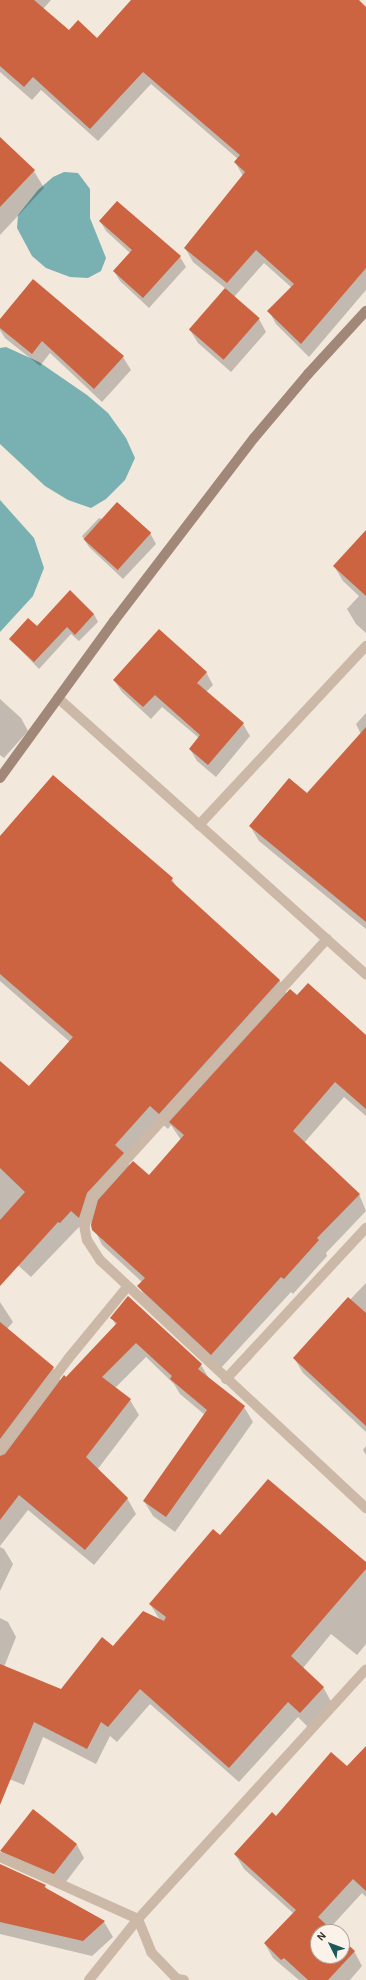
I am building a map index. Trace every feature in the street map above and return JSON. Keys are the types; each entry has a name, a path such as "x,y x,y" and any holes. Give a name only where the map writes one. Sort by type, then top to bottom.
{"street":[{"path":"0,778 58,698 254,438 308,374 366,311"},
{"path":"199,825 366,646"},
{"path":"58,698 366,974"},
{"path":"326,939 92,1196 84,1225 87,1240 100,1260 366,1508"},
{"path":"226,1379 366,1228"},
{"path":"0,1450 68,1360 128,1286"},
{"path":"89,1980 138,1919 366,1669"},
{"path":"0,1857 138,1919 151,1952 177,1979 184,1980"}],"water":[{"path":"64,172 78,173 90,189 90,218 106,258 101,271 88,278 70,277 46,268 32,256 17,228 18,215 38,190 53,177"},
{"path":"6,347 39,362 87,395 108,413 126,438 135,458 125,480 106,499 91,508 68,500 45,486 0,444 0,348"},
{"path":"0,500 34,538 44,568 33,596 0,632"}],"building":[{"path":"0,0 34,0 69,30 78,20 97,38 131,0 359,0 366,7 366,268 301,344 267,311 294,284 256,250 227,283 184,248 245,172 234,162 240,155 143,72 90,129 33,77 24,87 0,66"},
{"path":"0,137 35,170 0,207"},
{"path":"117,201 181,256 143,298 113,271 132,250 99,221"},
{"path":"33,279 124,356 94,389 42,341 32,354 0,328 0,319"},
{"path":"225,288 260,318 224,360 189,330"},
{"path":"117,502 151,533 118,570 84,539"},
{"path":"366,530 366,596 333,566"},
{"path":"70,590 94,614 75,635 67,627 34,662 9,639 28,618 37,626"},
{"path":"159,629 207,672 197,683 244,723 208,765 189,749 200,735 155,695 143,707 113,680"},
{"path":"366,727 366,922 249,826 289,778 307,793"},
{"path":"53,775 173,878 171,881 280,980 159,1114 150,1106 115,1145 124,1153 87,1193 79,1218 71,1211 60,1223 58,1222 0,1286 0,1220 25,1192 0,1168 0,1061 29,1086 73,1037 0,974 0,836"},
{"path":"308,983 366,1035 366,1109 335,1082 293,1131 360,1194 317,1238 319,1240 284,1279 281,1277 211,1355 137,1286 145,1278 92,1230 91,1225 98,1200 133,1161 149,1175 184,1135 169,1122 290,989 297,995"},
{"path":"128,1296 202,1364 198,1369 245,1406 166,1517 143,1501 207,1410 170,1379 172,1376 136,1343 102,1377 131,1399 86,1457 128,1498 85,1550 19,1495 0,1520 0,1456 5,1454 64,1375 66,1377 117,1323 110,1318"},
{"path":"348,1297 366,1313 366,1426 293,1358"},
{"path":"0,1322 54,1367 0,1439"},
{"path":"268,1479 366,1562 366,1569 291,1656 324,1687 300,1713 288,1702 229,1768 140,1689 108,1727 101,1722 87,1749 34,1722 0,1805 0,1664 61,1689 102,1637 113,1646 143,1611 164,1621 166,1617 149,1604 213,1529 220,1535"},
{"path":"366,1746 366,1891 353,1879 318,1917 325,1924 310,1924 310,1964 343,1964 328,1980 308,1980 284,1958 281,1960 264,1943 296,1910 234,1854 272,1812 276,1816 331,1752 347,1766"},
{"path":"33,1809 77,1844 54,1874 0,1851"},
{"path":"0,1864 46,1885 44,1887 105,1921 83,1941 0,1922"},
{"path":"350,1946 355,1951 350,1956"}]}
